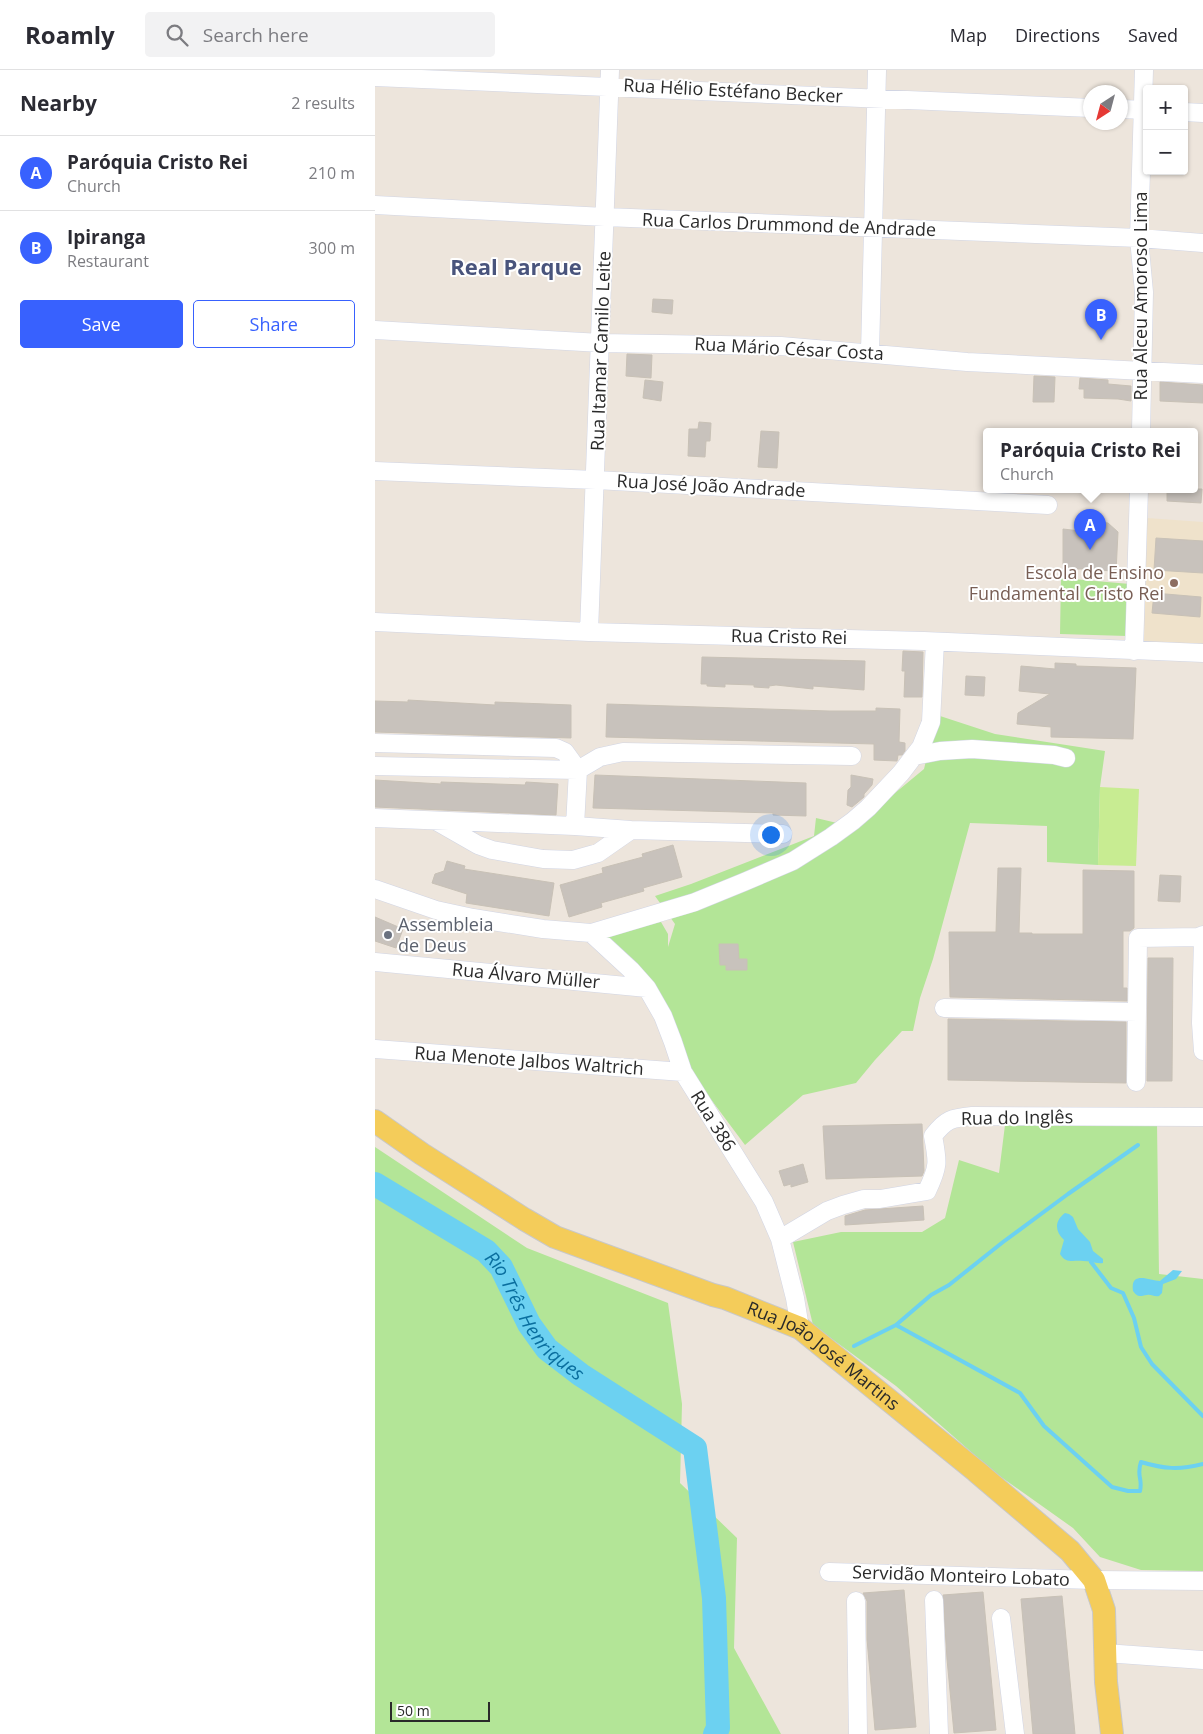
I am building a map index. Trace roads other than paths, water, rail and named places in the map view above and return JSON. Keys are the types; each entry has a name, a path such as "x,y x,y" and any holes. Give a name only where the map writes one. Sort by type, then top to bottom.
{"main road":[{"name":"Rua João José Martins","path":"375,1121 421,1154 555,1237 725,1298 800,1328 976,1470 1058,1539 1094,1580 1104,1610 1105,1682 1112,1734"}],"street":[{"path":"870,353 877,70"},
{"name":"Rua Alceu Amoroso Lima","path":"1145,70 1145,85"},
{"name":"Rua Hélio Estéfano Becker","path":"375,77 610,78 877,98 1083,108"},
{"name":"Rua Itamar Camilo Leite","path":"589,632 610,78"},
{"path":"1128,109 1143,110"},
{"path":"1188,112 1203,113"},
{"name":"Rua Alceu Amoroso Lima","path":"1141,428 1144,292 1139,238 1144,130"},
{"name":"Rua Carlos Drummond de Andrade","path":"375,205 873,229 1203,242"},
{"name":"Rua Mário César Costa","path":"375,330 601,343 781,346 967,362 1203,374"},
{"name":"Rua José João Andrade","path":"375,471 596,480 1048,506"},
{"path":"1134,651 1139,493"},
{"name":"Rua Cristo Rei","path":"375,622 589,632 935,642 1203,654"},
{"path":"375,889 437,910 473,918 543,929 591,933 695,902 793,861 831,837 868,808 921,747 931,722 935,642"},
{"path":"375,743 556,748 565,752 578,770 575,826"},
{"path":"914,756 972,749 1054,755 1066,758"},
{"path":"375,766 578,770 600,757 623,752 852,756"},
{"path":"375,818 631,830 783,834"},
{"path":"436,821 478,846 543,859 573,860 597,853 631,830"},
{"name":"Rua 386","path":"591,933 631,970 647,988 663,1016 683,1072 764,1202 780,1239 795,1298 800,1328"},
{"path":"1136,1082 1138,938 1198,938 1203,936 1201,1023 1203,1051"},
{"name":"Rua Álvaro Müller","path":"375,962 647,988"},
{"path":"944,1008 1137,1012"},
{"name":"Rua Menote Jalbos Waltrich","path":"375,1049 683,1072"},
{"name":"Rua do Inglês","path":"780,1239 827,1211 843,1205 863,1199 880,1199 927,1190 938,1162 933,1136 948,1120 956,1117 1203,1117"},
{"name":"Servidão Monteiro Lobato","path":"829,1572 1094,1580 1203,1581"},
{"path":"934,1600 939,1734"},
{"path":"856,1601 858,1734"},
{"path":"1001,1618 1015,1734"},
{"path":"1105,1653 1203,1660"}],"water":[{"path":"1065,1213 1073,1217 1078,1229 1090,1242 1093,1251 1103,1259 1103,1263 1070,1261 1062,1257 1060,1254 1064,1240 1057,1230 1057,1223"},
{"path":"1173,1270 1182,1271 1176,1279 1163,1284 1162,1293 1159,1296 1139,1296 1133,1291 1133,1285 1138,1279 1160,1281"}],"waterway":[{"path":"854,1346 896,1325 931,1295 949,1285 1003,1242 1138,1145"},
{"name":"Rio Três Henriques","path":"375,1184 486,1251 501,1267 529,1324 547,1349 581,1375 695,1448 714,1598 718,1728 715,1734"},
{"path":"1091,1262 1111,1288 1123,1293 1134,1318 1141,1347 1152,1364 1203,1416"},
{"path":"896,1325 1020,1393 1044,1426 1112,1487 1128,1491 1140,1491 1139,1471 1141,1462 1172,1468 1203,1464"}],"place":[{"name":"Ipiranga","path":"1101,340"},
{"name":"Paróquia Cristo Rei","path":"1090,550"},
{"name":"Escola de Ensino Fundamental Cristo Rei","path":"1174,583"},
{"name":"Assembleia de Deus","path":"388,935"}],"district":[{"name":"Real Parque","path":"516,267"}]}
